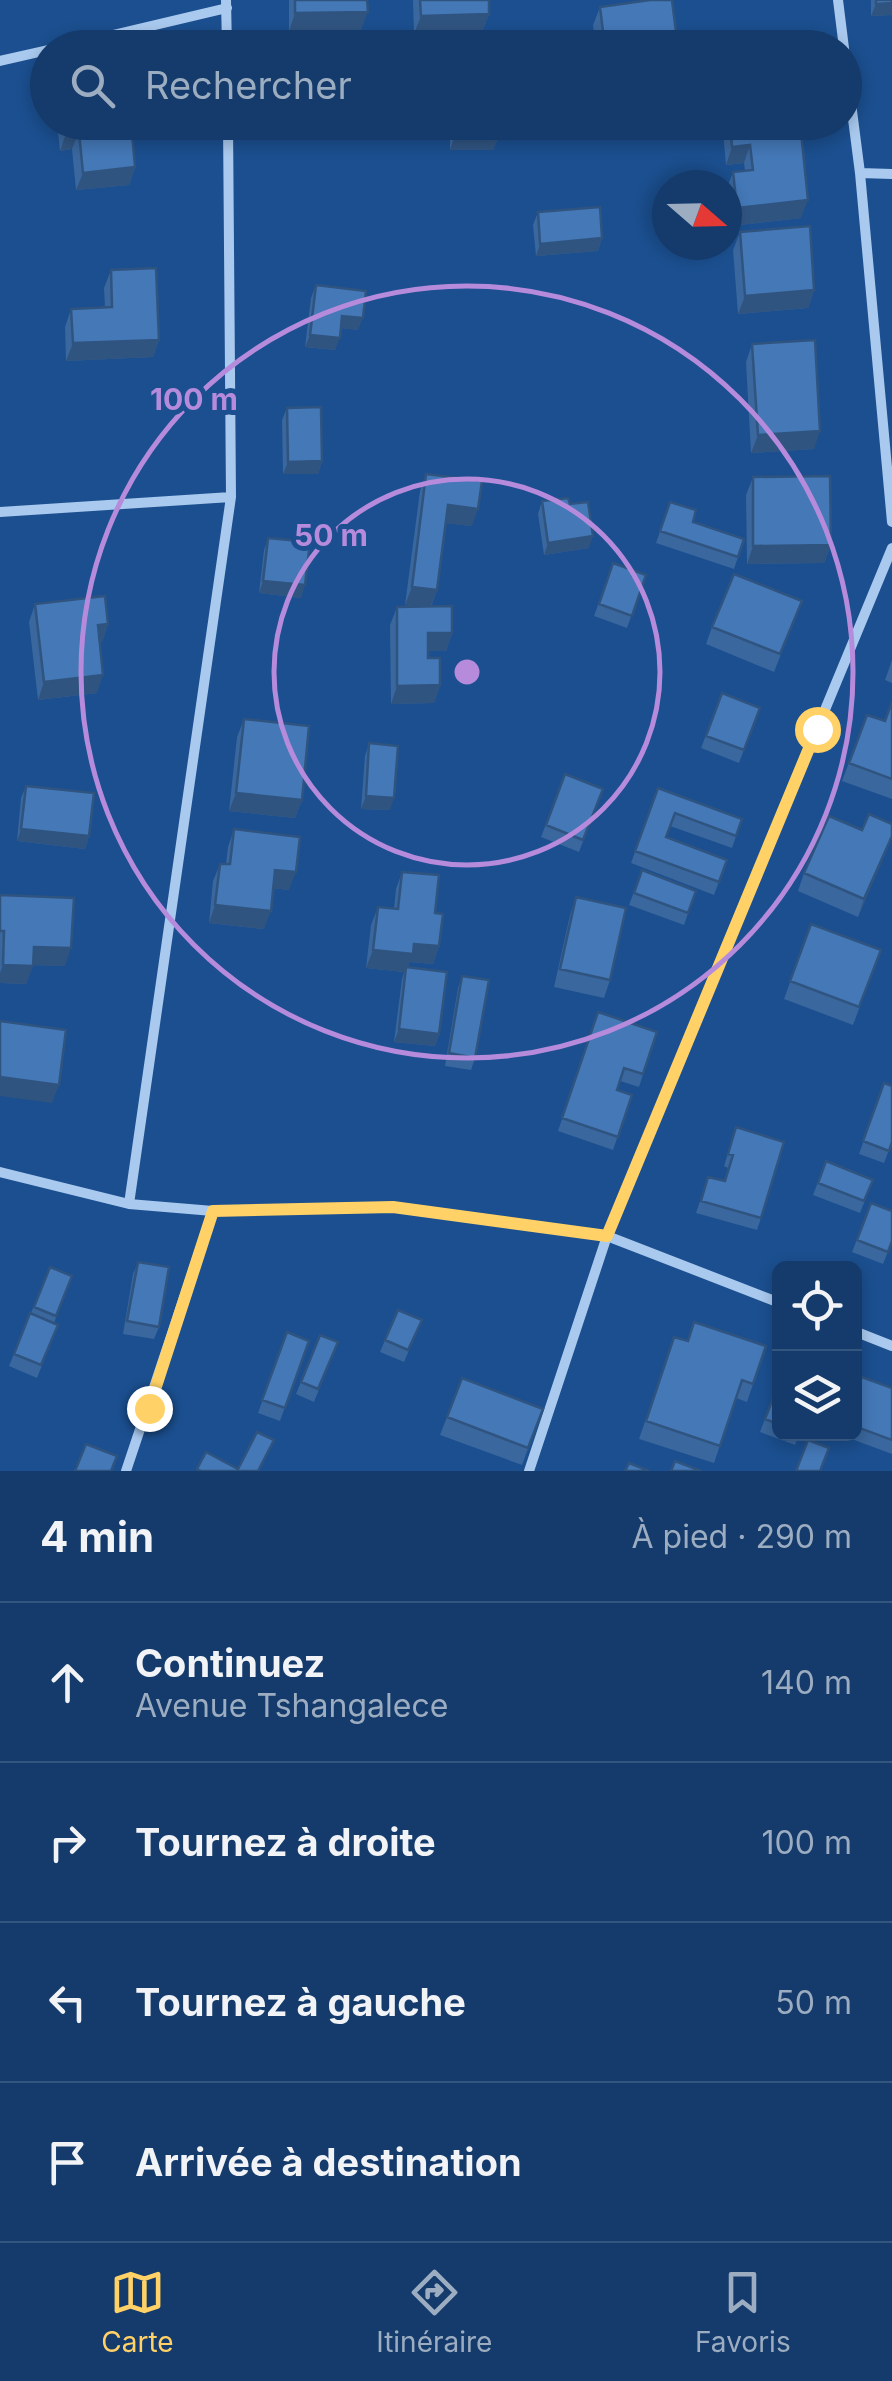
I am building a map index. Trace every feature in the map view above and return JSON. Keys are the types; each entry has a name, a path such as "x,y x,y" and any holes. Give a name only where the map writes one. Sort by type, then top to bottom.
{"street":[{"path":"838,0 842,30"},
{"path":"127,30 226,4 227,30"},
{"path":"0,61 30,54"},
{"path":"129,1204 230,497 228,140"},
{"path":"856,140 892,522"},
{"path":"860,173 892,174"},
{"path":"0,512 230,497"},
{"path":"529,1471 607,1236 892,548"},
{"path":"0,1172 129,1204 213,1211 393,1207 607,1236 772,1299"},
{"path":"126,1471 213,1211"},
{"path":"862,1335 892,1346"}],"building":[{"path":"295,0 367,0 368,12 295,13"},
{"path":"420,0 489,0 489,14 421,16"},
{"path":"672,0 676,30 603,30 600,7"},
{"path":"80,140 133,140 135,167 83,173"},
{"path":"731,140 802,140 808,200 742,207 742,171 753,170 750,145 732,147"},
{"path":"600,207 602,238 540,244 538,212"},
{"path":"810,226 814,290 745,296 742,232"},
{"path":"156,268 159,340 73,343 71,309 112,307 111,270"},
{"path":"316,285 366,291 363,318 342,316 340,338 310,335"},
{"path":"815,340 820,431 758,435 752,344"},
{"path":"321,407 322,461 288,462 287,408"},
{"path":"426,474 482,481 478,509 448,505 437,590 412,587"},
{"path":"830,476 831,545 753,546 753,477"},
{"path":"568,498 570,504 588,502 593,536 548,543 542,501"},
{"path":"670,502 696,510 693,522 744,539 738,557 660,531"},
{"path":"268,538 310,542 305,585 263,581"},
{"path":"613,563 646,575 632,616 599,604"},
{"path":"734,574 802,601 780,654 712,627"},
{"path":"105,596 108,624 98,625 103,675 44,682 35,604"},
{"path":"452,606 452,633 428,633 428,658 440,658 440,685 397,686 397,607"},
{"path":"722,693 760,708 744,750 706,736"},
{"path":"892,702 892,779 849,763 867,715 885,721"},
{"path":"244,719 309,726 302,800 236,793"},
{"path":"369,743 398,746 394,798 366,796"},
{"path":"565,774 603,789 583,840 546,825"},
{"path":"26,786 94,793 89,836 21,829"},
{"path":"658,788 742,819 736,836 675,813 666,837 727,860 719,882 635,851"},
{"path":"869,814 892,824 892,836 864,899 804,873 829,816 862,830"},
{"path":"234,829 300,837 296,872 275,870 271,911 215,905 220,864 230,864"},
{"path":"642,870 696,891 688,913 634,893"},
{"path":"402,872 439,875 435,913 443,914 439,946 414,944 413,954 373,950 378,907 398,909"},
{"path":"0,895 74,898 71,948 34,947 33,966 3,965"},
{"path":"576,897 626,908 610,980 560,969"},
{"path":"811,924 881,950 859,1007 790,981"},
{"path":"406,967 447,972 439,1034 399,1029"},
{"path":"462,976 489,980 475,1058 449,1053"},
{"path":"598,1012 657,1032 643,1074 624,1068 617,1090 632,1095 618,1137 562,1118"},
{"path":"0,1021 66,1030 59,1085 0,1077"},
{"path":"884,1083 892,1086 889,1151 863,1141"},
{"path":"736,1127 784,1142 761,1218 701,1201 708,1177 725,1181"},
{"path":"826,1161 873,1180 864,1201 818,1183"},
{"path":"871,1203 892,1211 888,1252 857,1240"},
{"path":"138,1262 169,1267 159,1327 127,1321"},
{"path":"50,1267 72,1276 56,1316 34,1307"},
{"path":"398,1310 422,1320 408,1350 385,1340"},
{"path":"30,1313 58,1325 41,1365 14,1354"},
{"path":"694,1322 766,1346 753,1384 742,1380 720,1446 646,1421 674,1337 688,1341"},
{"path":"287,1332 309,1341 285,1408 262,1400"},
{"path":"320,1335 338,1342 318,1389 301,1382"},
{"path":"862,1377 892,1388 892,1440 862,1429"},
{"path":"462,1378 543,1409 528,1448 447,1417"},
{"path":"772,1401 772,1422 765,1419"},
{"path":"257,1432 274,1440 258,1471 197,1469 206,1452 238,1469"},
{"path":"808,1441 829,1448 820,1471 796,1471"},
{"path":"86,1444 117,1456 111,1471 75,1471"},
{"path":"675,1461 701,1471 671,1471"},
{"path":"629,1463 649,1471 625,1471"}],"route":[{"path":"149,1408 213,1211 393,1207 607,1236 817,729"}]}
